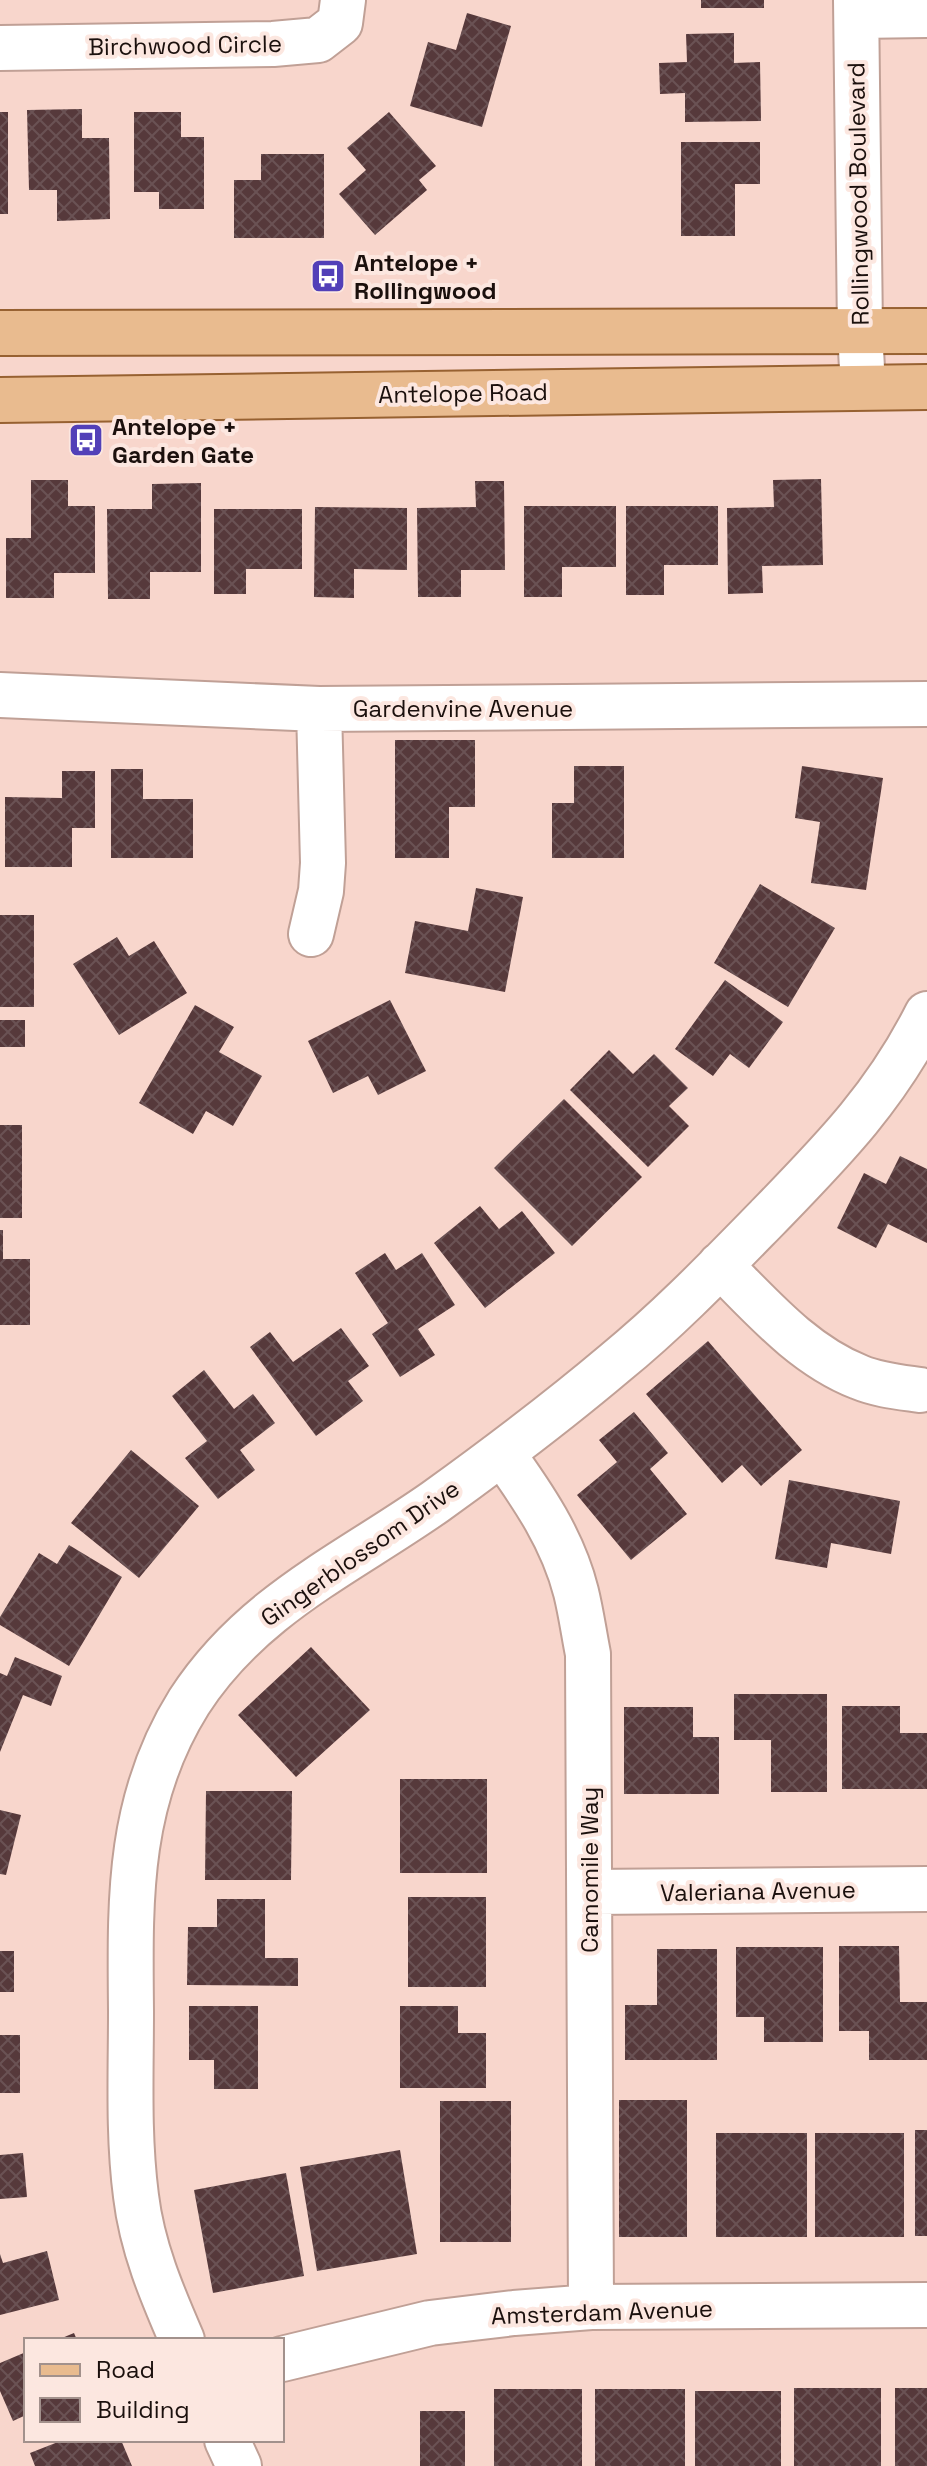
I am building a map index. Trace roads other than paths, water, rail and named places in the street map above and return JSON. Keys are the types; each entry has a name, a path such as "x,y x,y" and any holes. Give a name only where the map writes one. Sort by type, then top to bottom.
{"main road":[{"path":"0,333 927,331"},
{"name":"Antelope Road","path":"0,400 927,387"}],"street":[{"name":"Birchwood Circle","path":"0,48 273,44 318,40 340,23 343,0"},
{"path":"856,8 927,15"},
{"name":"Rollingwood Boulevard","path":"856,8 863,387"},
{"name":"Gardenvine Avenue","path":"0,695 319,709 927,704"},
{"path":"311,934 321,891 323,863 319,709"},
{"name":"Gingerblossom Drive","path":"181,2338 159,2286 136,2197 132,2136 130,1912 134,1854 145,1801 164,1750 189,1703 221,1659 259,1620 302,1587 412,1517 502,1453 618,1361 720,1265 847,1136 882,1092 927,1014"},
{"path":"720,1265 789,1333 835,1366 887,1386 920,1390"},
{"name":"Camomile Way","path":"502,1453 540,1506 567,1563 588,1654 591,2307"},
{"name":"Valeriana Avenue","path":"590,1892 927,1889"},
{"name":"Amsterdam Avenue","path":"284,2359 430,2323 591,2307 927,2305"},
{"path":"228,2442 239,2466"}],"place":[{"name":"Antelope + Rollingwood","path":"328,276"},
{"name":"Antelope + Garden Gate","path":"86,440"}]}
